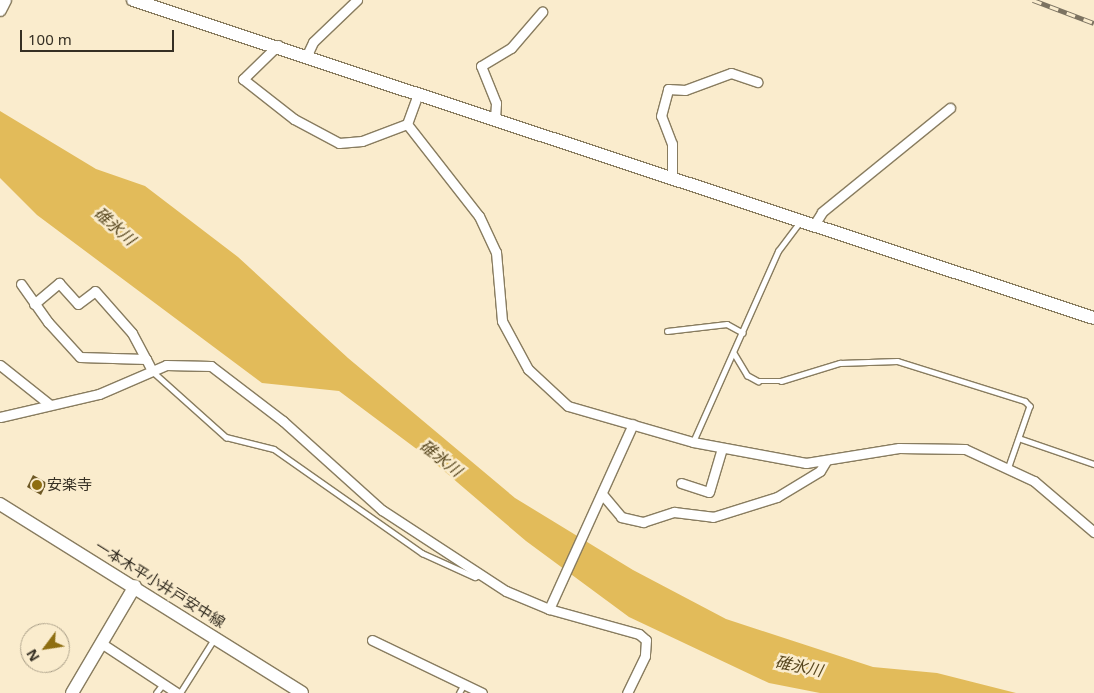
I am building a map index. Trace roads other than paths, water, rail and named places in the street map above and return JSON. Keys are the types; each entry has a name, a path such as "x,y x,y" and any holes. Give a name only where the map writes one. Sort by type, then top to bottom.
{"street":[{"path":"0,10 5,0"},
{"path":"133,0 148,3 278,45 1094,318"},
{"path":"307,55 313,42 357,0"},
{"path":"495,118 496,103 481,66 511,48 542,12"},
{"path":"278,45 243,79 294,119 339,143 362,141 407,124 418,93"},
{"path":"672,176 672,144 661,116 668,89 685,90 718,82 731,73 757,82"},
{"path":"814,225 822,212 950,108"},
{"path":"407,124 479,216 496,252 502,321 528,369 568,406 693,442 796,462 826,461 926,446 965,449 1008,471 1034,481 1094,532"},
{"path":"34,304 59,283 78,304 95,291 132,332 151,369"},
{"path":"21,284 34,304 80,357 146,359"},
{"path":"0,365 49,404"},
{"path":"0,418 49,404 99,394 151,369 166,365 211,366 283,421 382,510 480,575 550,605 639,634 646,640 645,656 627,693"},
{"path":"550,605 634,424"},
{"path":"681,483 709,492 722,448"},
{"path":"601,497 621,517 643,522 674,512 713,517 777,496 820,471 826,461"},
{"name":"一本木平小井戸安中線","path":"0,504 135,586 302,693"},
{"path":"72,693 135,586"},
{"path":"372,640 482,693"},
{"path":"101,643 178,693"}],"lane":[{"path":"693,442 778,251 800,220"},
{"path":"667,331 728,324 743,333"},
{"path":"734,353 747,376 769,383 870,359 922,365 1025,401 1030,406 1021,439 1008,471"},
{"path":"151,369 226,437 274,449 422,553 475,577 480,575"},
{"path":"1021,439 1094,464"},
{"path":"178,693 215,637"},
{"path":"156,693 164,684"},
{"path":"459,693 464,684"}],"water":[{"name":"碓氷川","path":"0,111 96,169 145,186 238,257 348,358 515,498 633,570 726,619 873,667 937,673 1016,693 820,693 769,683 629,617 526,541 430,459 339,391 262,383 37,215 0,178"}],"railway":[{"path":"1033,0 1094,23"}],"place":[{"name":"安楽寺","path":"37,485"}]}
